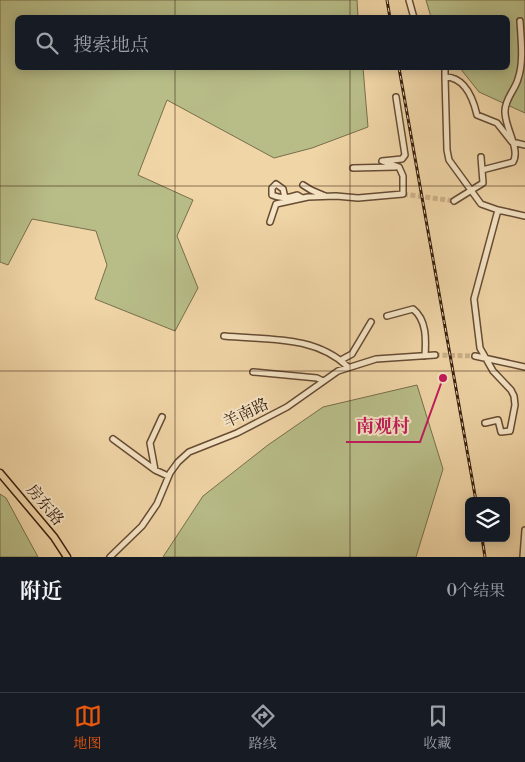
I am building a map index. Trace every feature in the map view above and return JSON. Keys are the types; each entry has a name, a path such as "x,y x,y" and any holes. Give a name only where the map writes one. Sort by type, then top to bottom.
{"main road":[{"name":"房东路","path":"0,473 54,537 67,557"}],"street":[{"path":"409,0 413,15"},
{"path":"482,170 514,162 516,152 505,110 519,75 520,21"},
{"path":"445,70 446,150 449,160 464,178 469,190 480,204 525,216"},
{"path":"445,77 460,80 474,102 476,116 497,123 512,142 525,145"},
{"path":"270,222 276,204 302,198 358,198 403,194 403,176 399,167 382,161 402,159 405,155 396,97"},
{"path":"454,201 483,183 481,157"},
{"path":"354,168 399,167"},
{"path":"303,185 319,194 330,197"},
{"path":"285,198 297,195 302,198"},
{"path":"485,423 498,420 501,432 510,431 515,405 511,390 493,371 480,348 474,298 498,210"},
{"path":"387,316 413,309 417,312 426,334 425,356"},
{"path":"341,360 352,354 371,322"},
{"path":"224,336 298,341 318,346 341,360 348,367"},
{"name":"羊南路","path":"110,557 142,526 151,514 168,476 178,462 189,452 280,411 323,381 348,367 376,359 435,355"},
{"path":"475,356 525,367"},
{"path":"253,372 316,378 323,381"},
{"path":"155,470 150,443 162,417"},
{"path":"114,439 155,470 168,476"},
{"path":"524,557 525,530"}],"green space":[{"path":"0,0 357,0 358,15 15,15 15,70 363,70 368,127 312,148 274,158 167,100 138,175 193,200 177,236 198,288 175,331 95,299 107,265 96,231 32,219 8,265 0,262"},
{"path":"426,0 525,0 525,113 479,92 462,70 510,70 510,15 430,15"},
{"path":"417,385 443,469 416,557 163,557 203,496 268,445 323,407"},
{"path":"0,494 6,498 38,557 0,557"}],"tunnel":[{"path":"403,194 454,201"},
{"path":"435,355 475,356"}],"railway":[{"path":"387,0 390,15"},
{"path":"399,70 475,497"},
{"path":"483,542 485,557"}],"place":[{"name":"南观村","path":"443,378"}]}
